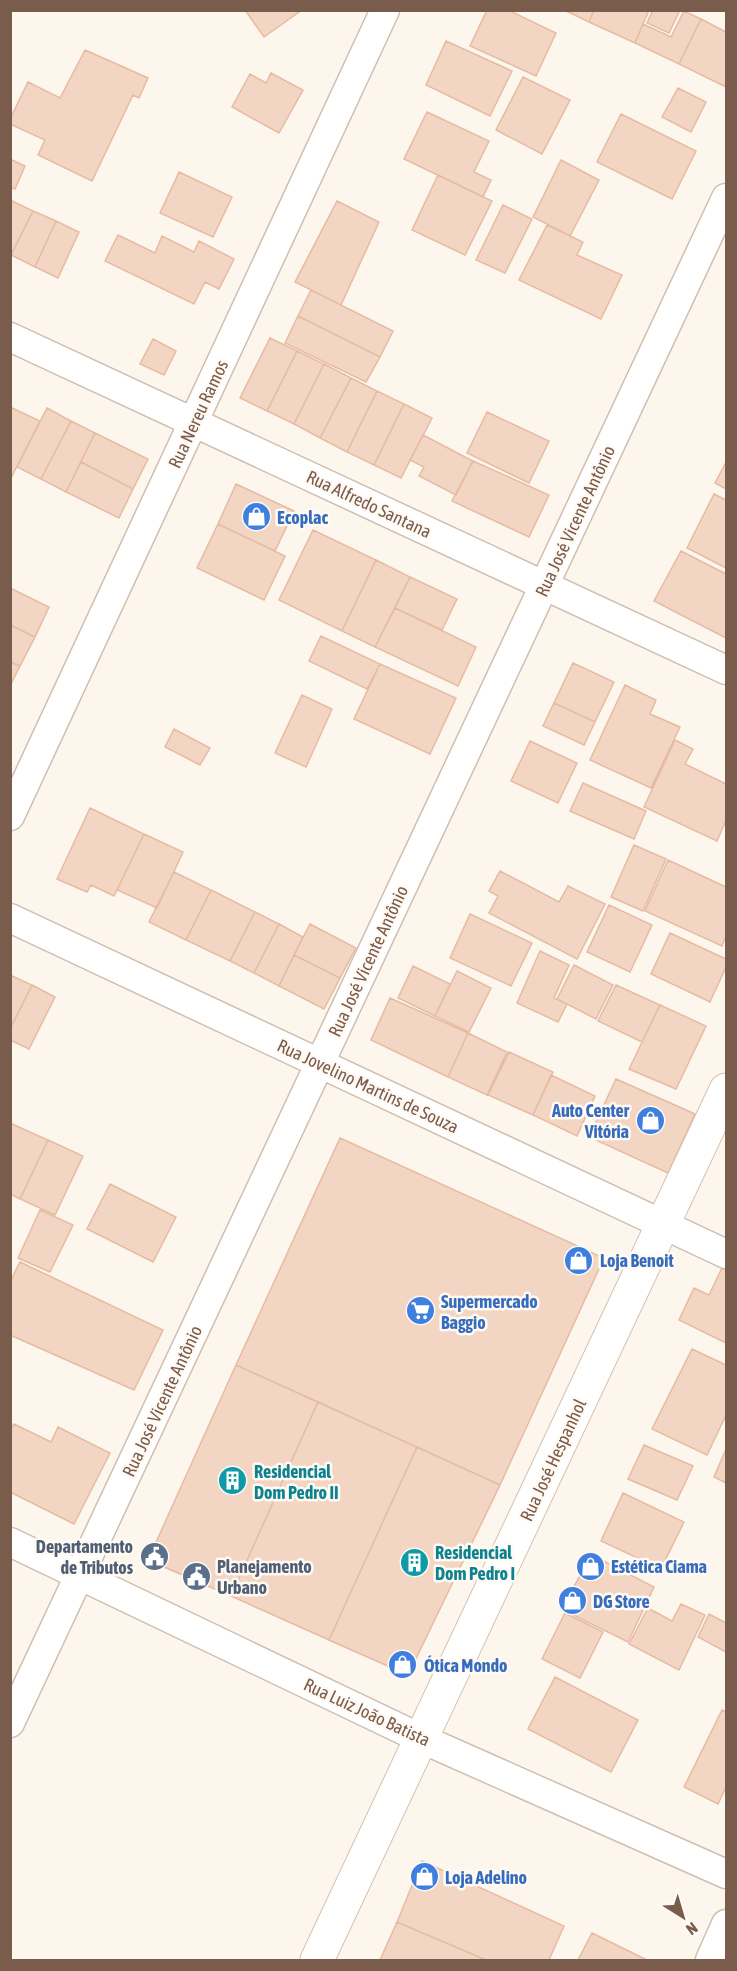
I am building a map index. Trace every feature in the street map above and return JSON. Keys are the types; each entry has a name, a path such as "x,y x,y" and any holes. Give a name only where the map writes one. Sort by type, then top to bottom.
{"main road":[{"name":"Rua José Hespanhol","path":"317,1960 726,1090"}],"street":[{"name":"Rua Nereu Ramos","path":"10,816 385,10"},
{"name":"Rua José Vicente Antônio","path":"10,1723 726,198"},
{"name":"Rua Alfredo Santana","path":"10,337 726,670"},
{"name":"Rua Jovelino Martins de Souza","path":"10,918 726,1254"},
{"name":"Rua Luiz João Batista","path":"10,1542 422,1739 726,1874"},
{"path":"710,1960 726,1924"}],"building":[{"path":"245,10 298,10 299,12 264,37"},
{"path":"487,10 508,10 556,33 536,76 470,46"},
{"path":"564,10 594,10 589,22"},
{"path":"594,10 649,10 635,43 589,22"},
{"path":"653,10 680,10 669,33 647,23"},
{"path":"684,11 701,19 679,64 635,43 643,24 671,37"},
{"path":"701,19 726,32 726,87 679,64"},
{"path":"446,41 512,71 490,116 426,85"},
{"path":"85,50 148,78 139,98 133,95 92,181 38,155 45,140 10,124 10,119 28,82 60,98"},
{"path":"271,73 303,90 279,133 232,107 250,74 266,83"},
{"path":"523,77 570,100 542,154 496,130"},
{"path":"678,88 706,102 691,132 662,117"},
{"path":"427,112 489,141 474,172 491,180 483,197 404,159"},
{"path":"621,114 696,151 672,199 597,162"},
{"path":"10,159 25,166 15,189 10,187"},
{"path":"561,160 599,180 570,236 533,217"},
{"path":"179,172 232,197 213,237 160,213"},
{"path":"438,175 492,201 465,255 412,230"},
{"path":"10,200 33,211 11,255 10,255"},
{"path":"337,201 379,222 341,305 295,282"},
{"path":"503,205 532,219 505,273 476,260"},
{"path":"33,211 56,221 35,267 11,255"},
{"path":"56,221 79,232 58,278 35,267"},
{"path":"547,225 583,242 577,255 622,275 601,319 519,280"},
{"path":"118,235 155,253 162,236 194,252 199,241 234,259 219,289 205,282 194,304 105,261"},
{"path":"311,290 393,331 380,357 298,316"},
{"path":"298,316 380,357 366,382 285,343"},
{"path":"270,338 297,351 267,411 240,398"},
{"path":"153,339 176,351 164,375 140,364"},
{"path":"297,351 324,364 294,424 267,411"},
{"path":"324,364 351,378 320,438 294,424"},
{"path":"351,378 377,391 347,452 320,438"},
{"path":"377,391 404,404 374,465 347,452"},
{"path":"404,404 432,418 401,478 374,465"},
{"path":"10,407 40,421 10,480"},
{"path":"47,408 71,421 41,479 17,467"},
{"path":"487,412 549,441 529,483 467,453"},
{"path":"71,421 95,433 66,492 41,479"},
{"path":"95,433 148,459 133,489 81,462"},
{"path":"423,435 473,461 456,495 419,476 424,467 410,460"},
{"path":"473,461 549,495 529,537 452,501"},
{"path":"81,462 133,489 119,518 66,492"},
{"path":"726,462 726,489 715,483"},
{"name":"Ecoplac","path":"236,484 294,511 275,551 218,524"},
{"path":"714,494 726,500 726,568 687,548"},
{"path":"218,524 285,556 264,600 197,568"},
{"path":"313,530 376,560 342,631 279,600"},
{"path":"681,551 726,574 726,638 654,601"},
{"path":"376,560 410,577 375,647 342,631"},
{"path":"410,577 457,599 442,630 395,608"},
{"path":"10,588 49,607 35,637 10,625"},
{"path":"395,608 476,647 458,686 375,647"},
{"path":"10,625 35,637 20,666 10,662"},
{"path":"321,636 380,664 367,689 309,661"},
{"path":"10,662 20,666 10,686"},
{"path":"573,663 614,682 595,722 554,703"},
{"path":"380,664 456,698 430,754 354,719"},
{"path":"625,685 656,700 650,714 680,727 651,788 590,760"},
{"path":"302,695 332,709 306,767 275,753"},
{"path":"554,703 595,722 584,745 543,726"},
{"path":"174,729 210,748 200,765 165,747"},
{"path":"675,740 693,749 685,764 726,784 726,820 717,841 644,807"},
{"path":"530,741 577,763 558,803 511,781"},
{"path":"583,783 646,811 634,839 570,811"},
{"path":"90,808 144,834 114,896 91,885 87,892 57,879"},
{"path":"144,834 183,852 157,908 117,890"},
{"path":"634,845 666,859 643,911 611,897"},
{"path":"668,860 726,887 726,936 722,946 645,911"},
{"path":"500,871 559,902 568,886 605,904 577,959 489,913 498,896 489,891"},
{"path":"174,872 211,890 186,940 149,922"},
{"path":"211,890 255,912 230,961 186,940"},
{"path":"609,905 652,925 630,972 587,952"},
{"path":"255,912 279,924 254,973 230,961"},
{"path":"470,914 532,943 511,986 450,958"},
{"path":"279,924 303,937 279,986 254,973"},
{"path":"310,924 356,948 340,978 294,955"},
{"path":"670,933 726,959 726,967 710,1002 651,974"},
{"path":"540,951 569,965 554,998 567,1004 558,1022 517,1003"},
{"path":"294,955 340,978 324,1009 279,986"},
{"path":"574,965 613,985 596,1019 557,999"},
{"path":"413,966 450,984 435,1016 398,998"},
{"path":"457,971 491,988 469,1032 435,1016"},
{"path":"10,975 32,985 10,1029"},
{"path":"32,985 55,997 29,1049 10,1040 10,1029"},
{"path":"616,985 660,1005 642,1042 598,1021"},
{"path":"390,998 468,1033 448,1077 371,1040"},
{"path":"660,1005 706,1026 676,1089 629,1069"},
{"path":"468,1033 507,1052 487,1095 448,1077"},
{"path":"509,1052 553,1072 533,1115 488,1095"},
{"path":"551,1075 595,1096 577,1136 533,1115"},
{"path":"616,1079 695,1114 668,1173 589,1137"},
{"path":"10,1123 48,1140 20,1199 10,1194"},
{"name":"Supermercado Baggio","path":"340,1138 604,1258 500,1485 236,1365"},
{"path":"48,1140 83,1156 55,1215 20,1199"},
{"path":"110,1184 176,1217 153,1262 87,1229"},
{"path":"40,1210 73,1225 50,1272 18,1258"},
{"path":"20,1262 163,1330 134,1390 10,1335 10,1282"},
{"path":"722,1268 726,1270 726,1343 679,1320 694,1288 709,1295"},
{"path":"692,1349 726,1365 726,1415 707,1455 652,1429"},
{"name":"Residencial Dom Pedro II","path":"236,1365 318,1402 231,1596 148,1560"},
{"path":"318,1402 417,1447 329,1640 231,1596"},
{"path":"14,1424 51,1442 58,1427 110,1453 74,1524 10,1492 10,1431"},
{"path":"644,1445 693,1466 677,1500 628,1479"},
{"name":"Residencial Dom Pedro I","path":"417,1447 500,1485 408,1675 329,1640"},
{"path":"726,1449 726,1483 714,1477"},
{"path":"623,1493 684,1522 661,1569 601,1541"},
{"path":"592,1555 654,1587 628,1642 561,1609"},
{"path":"681,1604 705,1615 679,1670 629,1644 648,1608 672,1621"},
{"path":"565,1613 603,1632 580,1678 542,1659"},
{"path":"709,1614 726,1623 726,1652 698,1637"},
{"path":"555,1677 638,1720 611,1772 528,1729"},
{"path":"722,1710 726,1712 726,1787 718,1804 684,1787"},
{"path":"422,1861 564,1926 549,1960 486,1960 397,1922"},
{"path":"397,1922 486,1960 380,1960"},
{"path":"592,1933 647,1960 578,1960"}],"place":[{"name":"Ecoplac","path":"256,517"},
{"name":"Auto Center Vitória","path":"650,1120"},
{"name":"Loja Benoit","path":"579,1260"},
{"name":"Supermercado Baggio","path":"420,1311"},
{"name":"Residencial Dom Pedro II","path":"233,1481"},
{"name":"Departamento de Tributos","path":"154,1556"},
{"name":"Residencial Dom Pedro I","path":"414,1562"},
{"name":"Estética Ciama","path":"590,1566"},
{"name":"Planejamento Urbano","path":"196,1576"},
{"name":"DG Store","path":"572,1601"},
{"name":"Ótica Mondo","path":"403,1665"},
{"name":"Loja Adelino","path":"424,1877"}]}
